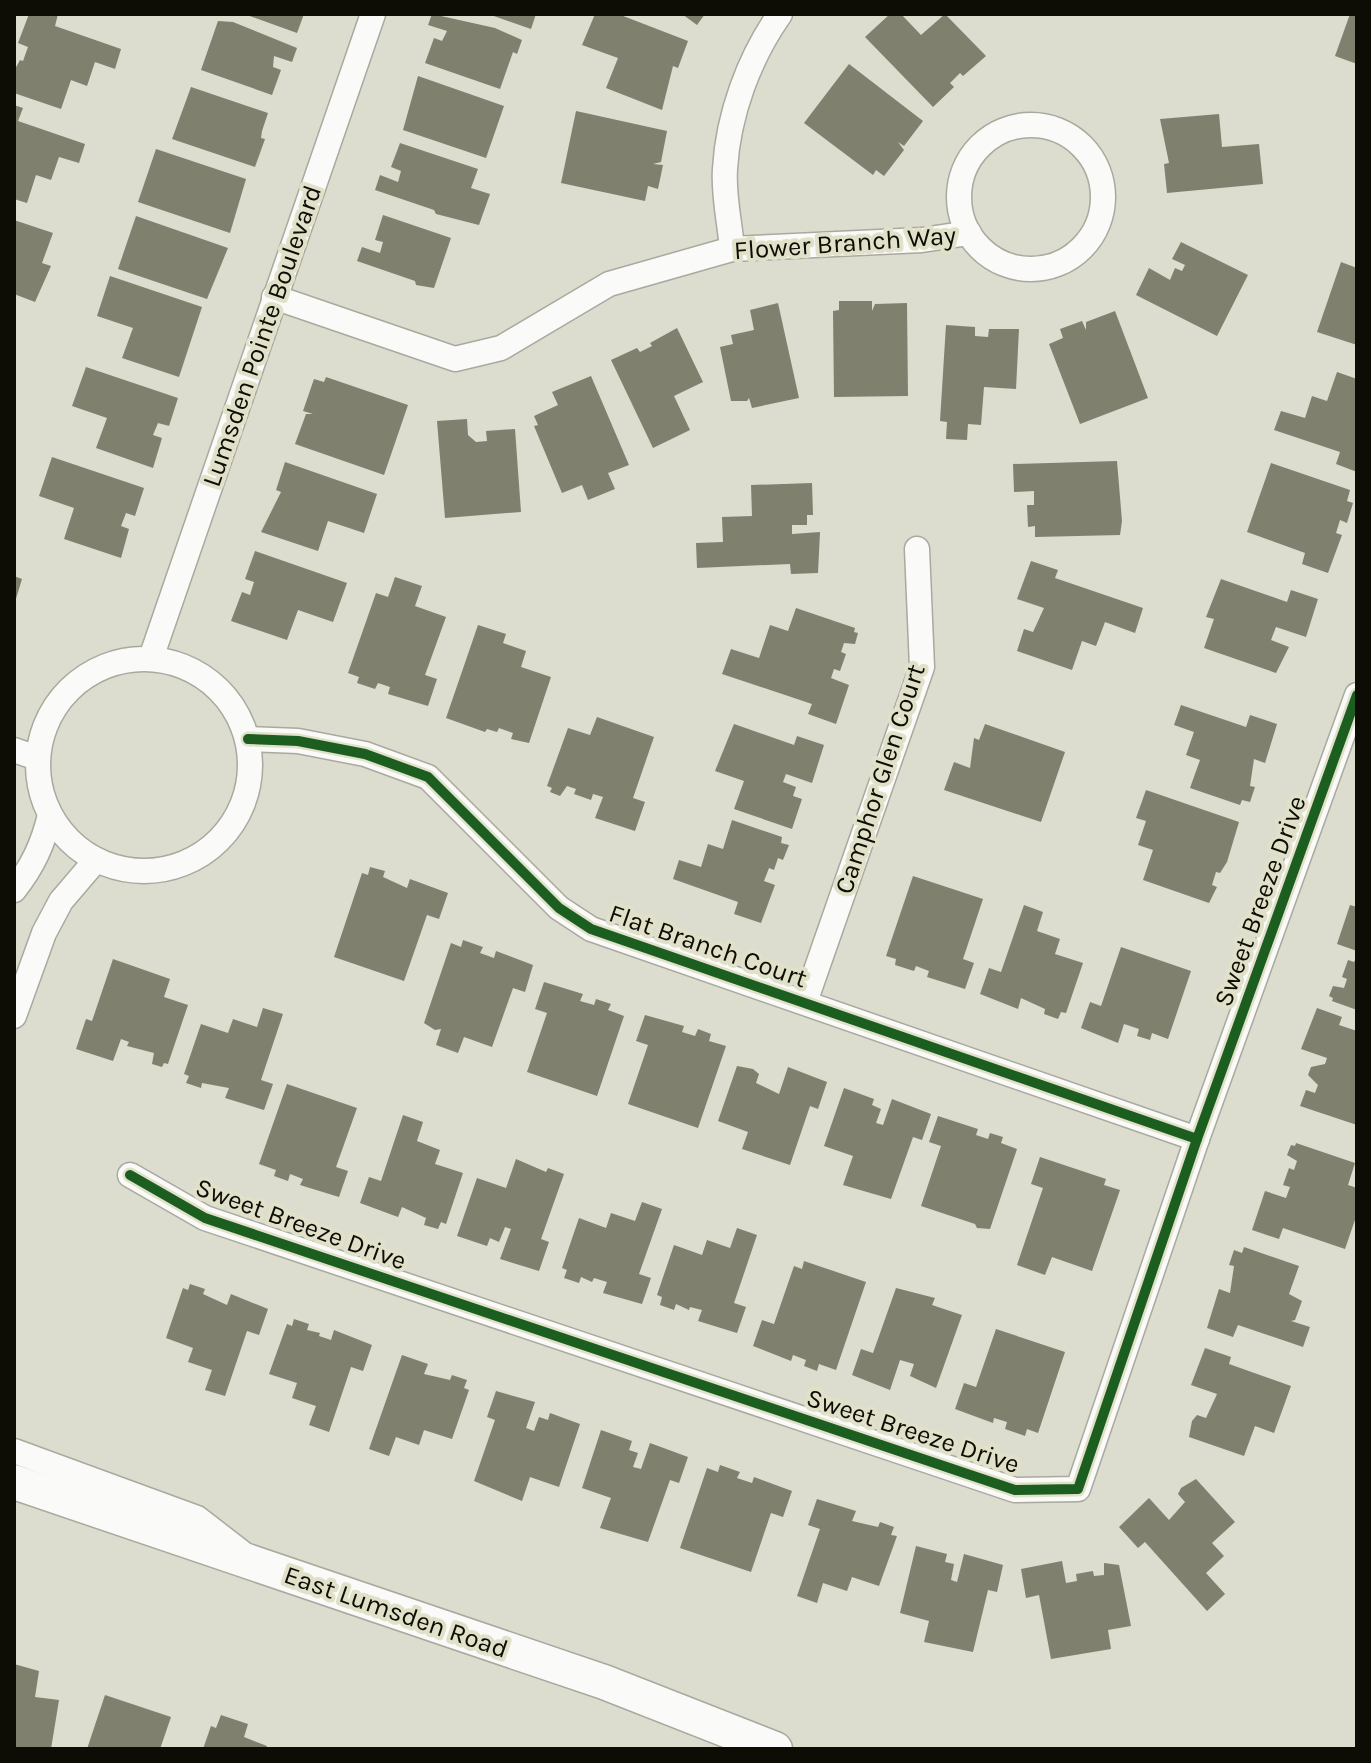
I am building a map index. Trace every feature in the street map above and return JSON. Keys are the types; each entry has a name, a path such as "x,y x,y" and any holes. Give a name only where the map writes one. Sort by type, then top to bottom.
{"street":[{"name":"Lumsden Pointe Boulevard","path":"151,658 373,14"},
{"path":"732,249 725,170 738,101 762,39 780,14"},
{"name":"Flower Branch Way","path":"1033,124 1052,128 1084,148 1095,164 1104,200 1100,218 1087,242 1066,260 1039,268 1012,266 980,248 969,233 961,216 961,178 980,145 996,134 1033,124"},
{"name":"Flower Branch Way","path":"274,297 455,359 501,348 609,284 732,249 922,240 969,233"},
{"name":"Camphor Glen Court","path":"805,1002 922,667 917,549"},
{"path":"151,658 184,666 212,683 235,708 248,739 248,785 243,807 224,836 197,858 164,870 129,871 96,860 69,841 50,815 39,787 37,758 45,725 62,697 98,670 118,661 151,658"},
{"name":"Sweet Breeze Drive","path":"130,1175 205,1218 1015,1490 1078,1489 1197,1139 1357,695"},
{"name":"Flat Branch Court","path":"248,739 298,741 365,754 428,777 559,908 591,929 1197,1139"},
{"path":"14,750 37,758"},
{"path":"14,890 30,870 43,842 50,815"},
{"path":"14,1016 44,933 61,901 96,860"},
{"path":"14,1451 197,1518 259,1565"},
{"name":"East Lumsden Road","path":"14,1482 604,1682 775,1749"}],"building":[{"path":"29,14 58,14 55,26 121,49 115,69 95,62 87,86 71,80 61,109 14,93 14,71 20,60 23,61 28,47 18,43"},
{"path":"244,14 304,14 297,33"},
{"path":"432,14 495,28 522,40 517,54 513,52 500,89 425,63 434,38 442,41 447,31 428,25"},
{"path":"488,14 536,14 531,29"},
{"path":"595,14 618,14 688,41 678,68 673,66 662,110 606,88 618,58 582,45"},
{"path":"682,14 705,14 697,25"},
{"path":"890,14 901,14 921,35 945,14 986,56 963,76 960,73 950,83 954,87 933,107 865,37"},
{"path":"1350,14 1357,14 1357,64 1335,56"},
{"path":"218,21 233,22 297,48 292,62 274,56 273,67 281,70 272,95 201,70"},
{"path":"849,64 923,121 904,146 898,142 904,150 884,176 876,170 873,175 804,123"},
{"path":"418,76 504,106 486,158 403,130"},
{"path":"191,87 268,113 261,138 265,139 255,167 172,139"},
{"path":"14,105 23,108 18,121 85,144 79,163 59,157 51,180 36,175 27,203 14,199"},
{"path":"576,111 667,131 661,162 653,164 663,165 658,189 648,186 645,201 561,183"},
{"path":"1219,114 1222,147 1259,144 1263,184 1167,193 1164,164 1169,163 1160,119"},
{"path":"400,143 478,169 471,188 490,194 479,225 436,214 434,210 375,190 380,175 398,182 401,171 391,167"},
{"path":"156,149 246,179 230,233 138,202"},
{"path":"383,215 451,238 434,288 416,285 415,281 357,261 362,247 380,253 383,242 375,240"},
{"path":"136,216 228,248 207,299 118,269"},
{"path":"14,220 53,233 42,263 51,266 35,302 14,294"},
{"path":"1181,242 1248,275 1217,336 1136,295 1149,268 1170,280 1175,268 1182,271 1185,265 1172,259"},
{"path":"1341,262 1357,268 1357,345 1317,332"},
{"path":"110,276 202,307 179,377 122,358 133,328 97,316"},
{"path":"839,301 872,301 872,311 875,304 907,303 908,396 834,397 833,311 839,310"},
{"path":"778,303 799,398 752,408 749,398 747,401 731,401 720,347 733,344 731,335 754,330 750,310"},
{"path":"1115,311 1148,398 1080,424 1049,344 1063,338 1060,329 1082,321 1086,330 1086,322"},
{"path":"946,325 975,327 975,336 988,337 989,329 1019,329 1016,389 984,387 981,425 968,424 967,440 946,439 947,422 940,421"},
{"path":"677,328 703,382 674,396 690,430 653,448 611,360 637,348 640,352"},
{"path":"86,367 178,398 169,426 158,423 153,435 162,438 153,468 96,448 107,418 72,406"},
{"path":"1337,372 1357,379 1357,472 1336,464 1340,452 1274,430 1281,411 1305,418 1312,396 1327,401"},
{"path":"591,376 629,465 608,473 615,489 588,500 582,485 562,493 534,426 538,425 534,416 558,405 552,392"},
{"path":"326,377 408,405 384,475 295,444 306,414 313,414 303,411 314,379 324,382"},
{"path":"467,419 468,435 476,442 487,441 486,431 515,429 521,512 445,518 437,421"},
{"path":"52,457 144,488 135,516 126,513 121,526 129,529 121,558 64,539 74,508 39,496"},
{"path":"1117,461 1122,521 1120,535 1035,537 1035,526 1028,527 1027,505 1034,505 1034,491 1014,492 1013,464"},
{"path":"285,462 377,494 364,533 328,521 318,551 261,532 281,492 276,490"},
{"path":"1271,463 1350,490 1347,501 1353,503 1347,523 1340,520 1336,533 1342,535 1328,573 1302,564 1305,553 1247,532"},
{"path":"812,483 813,515 807,515 807,525 792,525 792,534 820,532 818,573 791,574 790,564 697,568 696,543 723,542 722,517 752,516 751,485"},
{"path":"255,551 347,583 333,622 298,610 287,640 231,621 242,592 250,595 254,582 245,579"},
{"path":"1031,561 1058,570 1055,578 1143,608 1135,633 1105,622 1096,646 1082,641 1072,670 1017,651 1024,629 1033,632 1044,608 1017,599"},
{"path":"14,576 22,579 15,602 14,602"},
{"path":"395,577 422,586 415,606 446,617 425,675 437,679 428,706 388,694 390,687 378,683 375,689 357,683 359,677 348,673 376,593 388,597"},
{"path":"1221,579 1287,602 1291,590 1318,599 1306,637 1276,627 1271,640 1289,647 1276,673 1204,648 1214,619 1206,617"},
{"path":"796,608 855,628 854,632 858,633 855,644 844,643 841,652 846,654 840,671 834,669 831,678 849,685 836,724 808,714 812,704 722,674 731,649 759,658 770,625 788,631"},
{"path":"478,625 506,634 503,643 526,651 521,667 551,677 529,743 511,739 513,733 499,728 497,732 487,729 485,732 446,718"},
{"path":"1181,705 1246,727 1250,715 1277,724 1265,763 1254,759 1250,786 1255,787 1250,802 1242,800 1240,805 1190,788 1200,760 1186,755 1194,732 1174,725"},
{"path":"597,717 654,737 633,798 645,802 635,831 595,818 603,797 593,794 591,800 574,794 576,789 567,786 560,796 550,792 552,788 547,786 568,728 590,735"},
{"path":"734,724 794,745 797,736 824,745 812,783 786,774 783,782 796,787 793,796 802,799 792,829 734,809 744,781 715,771"},
{"path":"985,724 1065,752 1041,822 944,790 954,762 970,768 974,738 979,740"},
{"path":"1146,790 1239,822 1227,862 1220,873 1216,872 1212,885 1217,887 1209,903 1143,880 1153,850 1138,845 1146,821 1136,818"},
{"path":"732,820 782,837 781,843 789,845 783,860 778,858 774,870 769,868 764,881 775,885 761,923 734,914 738,902 673,879 679,860 701,867 708,844 723,849"},
{"path":"370,867 385,871 383,877 407,888 410,879 448,893 439,919 427,915 404,981 334,957 362,873 368,875"},
{"path":"913,876 983,899 963,959 974,963 965,989 927,977 929,971 916,966 914,971 895,965 896,959 886,956"},
{"path":"1024,905 1043,912 1037,931 1060,939 1055,954 1083,963 1066,1013 1061,1012 1058,1019 1044,1014 1045,1009 1021,998 1018,1009 980,994 989,968 1001,972"},
{"path":"1350,905 1357,907 1357,951 1337,944"},
{"path":"463,940 483,947 480,953 494,958 496,951 533,965 525,992 513,988 492,1047 464,1037 458,1053 436,1045 441,1029 435,1030 424,1023 451,943 461,947"},
{"path":"1121,947 1191,971 1168,1039 1152,1033 1150,1040 1137,1036 1139,1029 1124,1024 1118,1043 1081,1028 1090,1002 1101,1006"},
{"path":"1357,956 1357,1010 1332,1001 1333,998 1329,996 1333,986 1344,988 1347,979 1342,977 1348,960 1354,962"},
{"path":"113,959 170,979 164,997 188,1005 168,1064 164,1063 162,1067 152,1064 154,1053 127,1046 129,1042 121,1039 113,1061 76,1049 86,1019 92,1021"},
{"path":"544,982 583,994 580,1001 594,1005 596,999 611,1004 608,1010 624,1016 597,1096 527,1072 547,1013 535,1009"},
{"path":"263,1008 283,1014 261,1080 273,1084 264,1110 225,1098 229,1088 202,1083 201,1088 186,1083 189,1076 184,1074 201,1024 228,1033 233,1019 257,1027"},
{"path":"1317,1008 1342,1017 1339,1025 1357,1031 1357,1125 1300,1106 1306,1090 1315,1093 1318,1085 1308,1075 1311,1067 1325,1064 1327,1058 1301,1049"},
{"path":"645,1015 684,1026 682,1032 695,1036 698,1029 711,1034 709,1041 726,1046 698,1128 628,1104 648,1045 636,1041"},
{"path":"737,1066 753,1069 759,1074 756,1083 779,1094 788,1067 827,1082 818,1109 810,1106 790,1165 742,1149 748,1132 718,1121"},
{"path":"287,1084 357,1108 336,1167 348,1171 339,1197 300,1185 303,1179 290,1174 288,1181 274,1176 276,1170 259,1164"},
{"path":"844,1088 874,1099 872,1105 881,1109 876,1123 883,1125 892,1099 931,1114 922,1140 913,1137 891,1199 843,1185 853,1156 824,1146"},
{"path":"403,1115 423,1122 417,1141 440,1150 435,1164 463,1173 446,1224 441,1222 438,1229 424,1225 426,1218 402,1207 398,1217 360,1203 369,1177 381,1181"},
{"path":"938,1116 978,1129 976,1135 988,1139 990,1133 1003,1137 1001,1143 1017,1149 990,1229 977,1228 975,1224 921,1206 941,1146 929,1142"},
{"path":"1296,1143 1355,1163 1348,1185 1357,1188 1357,1214 1345,1249 1283,1228 1279,1239 1252,1230 1265,1191 1286,1198 1290,1187 1283,1185 1289,1168 1294,1170 1297,1161 1287,1155 1291,1145 1295,1146"},
{"path":"1040,1157 1106,1179 1104,1185 1120,1190 1092,1271 1052,1257 1045,1275 1017,1265 1043,1188 1031,1184"},
{"path":"516,1159 546,1172 548,1168 564,1174 541,1239 549,1242 539,1271 500,1259 511,1229 505,1227 499,1242 490,1238 487,1246 457,1236 477,1178 506,1188"},
{"path":"642,1202 662,1209 639,1274 651,1278 642,1304 603,1293 607,1282 594,1278 592,1282 581,1277 579,1283 564,1278 567,1270 562,1268 579,1218 606,1228 611,1213 635,1221"},
{"path":"737,1228 757,1235 734,1303 746,1307 737,1333 698,1321 702,1310 690,1307 689,1310 676,1304 674,1310 660,1305 662,1297 657,1295 674,1245 702,1255 707,1240 730,1248"},
{"path":"1244,1247 1299,1266 1289,1294 1302,1301 1295,1320 1291,1321 1310,1327 1303,1347 1238,1325 1233,1337 1207,1328 1219,1289 1230,1293 1234,1266 1229,1265 1234,1250 1242,1253"},
{"path":"804,1261 866,1282 836,1370 819,1364 817,1371 804,1366 806,1360 793,1355 791,1361 753,1346 762,1320 774,1324 794,1266 802,1269"},
{"path":"190,1284 205,1289 203,1294 227,1305 231,1294 268,1309 259,1335 247,1331 225,1396 205,1390 212,1370 188,1362 193,1348 166,1338 183,1288 188,1290"},
{"path":"896,1288 935,1298 932,1305 962,1315 936,1388 910,1376 914,1364 900,1360 890,1390 852,1375 861,1349 873,1353"},
{"path":"294,1319 309,1324 307,1330 331,1340 334,1330 372,1345 363,1371 351,1367 329,1432 309,1425 316,1406 292,1398 297,1383 269,1374 287,1324 292,1326"},
{"path":"996,1329 1065,1352 1038,1433 1027,1429 1025,1436 1005,1429 1007,1422 994,1418 993,1423 955,1409 964,1383 976,1387"},
{"path":"1205,1348 1231,1357 1229,1364 1291,1386 1274,1433 1255,1426 1244,1456 1189,1437 1192,1421 1197,1415 1206,1418 1217,1394 1191,1385"},
{"path":"402,1355 428,1364 424,1374 450,1380 452,1375 467,1380 464,1388 469,1390 452,1439 424,1430 419,1445 396,1437 389,1456 369,1449"},
{"path":"496,1391 535,1402 526,1428 534,1431 539,1417 548,1420 550,1413 580,1424 559,1487 530,1477 522,1501 474,1481 495,1420 487,1417"},
{"path":"601,1430 632,1441 629,1450 638,1453 633,1467 641,1469 650,1443 688,1457 679,1483 670,1480 648,1542 600,1528 611,1498 582,1488"},
{"path":"720,1465 740,1472 737,1478 752,1483 754,1477 792,1491 783,1517 771,1513 751,1572 680,1548 707,1468 718,1472"},
{"path":"1196,1479 1235,1522 1212,1543 1224,1556 1206,1573 1225,1594 1207,1611 1145,1542 1138,1548 1119,1527 1149,1498 1169,1520 1185,1502 1178,1494 1181,1488"},
{"path":"817,1499 856,1511 852,1521 878,1527 880,1522 894,1527 891,1535 897,1536 879,1586 852,1577 847,1591 823,1583 817,1603 797,1596 820,1529 808,1525"},
{"path":"916,1546 947,1554 945,1562 954,1564 951,1580 957,1582 964,1554 1003,1565 997,1592 988,1590 973,1652 924,1642 929,1621 900,1613"},
{"path":"1062,1561 1066,1583 1077,1581 1076,1574 1093,1571 1094,1576 1104,1575 1104,1563 1119,1565 1131,1626 1108,1630 1111,1649 1051,1659 1039,1595 1026,1598 1021,1569"},
{"path":"14,1664 39,1671 35,1697 59,1700 51,1749 14,1747"},
{"path":"105,1695 171,1717 160,1749 87,1749"},
{"path":"221,1715 248,1724 244,1737 267,1746 266,1749 203,1749 211,1726 216,1728"}],"cycle path":[{"path":"130,1175 205,1218 1015,1490 1078,1489 1197,1139 1357,695"},
{"path":"248,739 298,741 365,754 428,777 559,908 591,929 1197,1139"}]}
